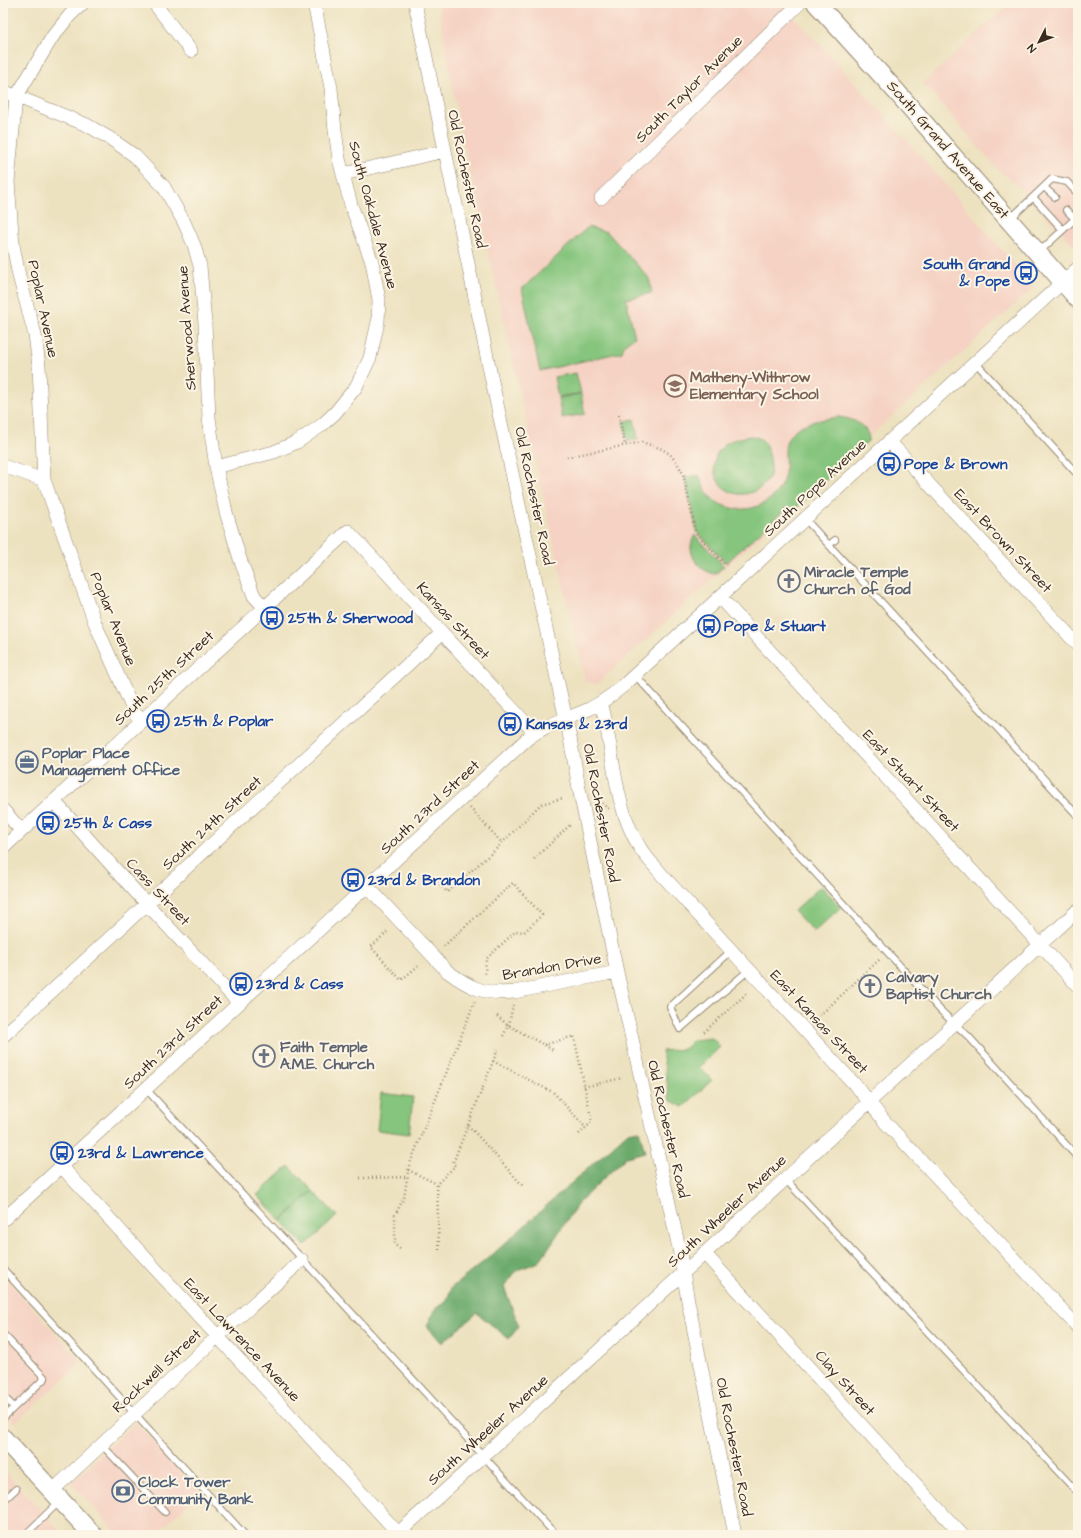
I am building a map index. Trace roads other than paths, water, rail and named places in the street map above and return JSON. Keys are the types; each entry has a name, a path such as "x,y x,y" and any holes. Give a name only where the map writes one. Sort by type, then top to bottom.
{"main road":[{"name":"South Grand Avenue East","path":"816,3 1078,299"},
{"path":"3,1438 93,1535"}],"street":[{"name":"Poplar Avenue","path":"83,3 70,15 54,36 16,97 8,182 13,245 19,276 35,335 39,366 44,480 95,623 134,712 141,721"},
{"path":"154,3 191,51"},
{"name":"South Oakdale Avenue","path":"216,467 274,452 297,442 322,425 335,413 356,387 370,358 378,322 379,300 372,262 351,205 343,174 335,130 331,88 314,3"},
{"name":"Old Rochester Road","path":"415,3 498,409 566,719 617,972 679,1248 735,1535"},
{"name":"South Taylor Avenue","path":"601,198 800,3"},
{"name":"Sherwood Avenue","path":"3,91 87,125 111,139 135,156 164,187 175,205 194,245 200,266 205,324 209,418 216,467 226,512 240,559 254,596 264,608"},
{"path":"343,174 445,152"},
{"name":"South Pope Avenue","path":"566,719 601,702 635,675 1078,268"},
{"name":"East Brown Street","path":"889,441 1078,645"},
{"path":"3,466 44,480"},
{"name":"South 25th Street","path":"3,848 348,531"},
{"name":"Kansas Street","path":"348,531 535,733"},
{"name":"East Stuart Street","path":"720,597 1078,986"},
{"name":"South 24th Street","path":"3,1036 442,633"},
{"name":"East Kansas Street","path":"601,702 617,783 626,817 639,847 731,951 869,1102 885,1122 1078,1328"},
{"name":"South 23rd Street","path":"3,1220 535,733 552,724 566,719"},
{"name":"Cass Street","path":"54,801 147,904 240,1003"},
{"path":"3,810 21,830"},
{"name":"Brandon Drive","path":"367,886 447,971 460,981 476,989 498,993 526,990 617,972"},
{"name":"South Wheeler Avenue","path":"398,1534 1078,910"},
{"name":"East Lawrence Avenue","path":"61,1166 398,1534"},
{"name":"Clay Street","path":"704,1253 962,1535"},
{"name":"Rockwell Street","path":"56,1496 102,1445 302,1260"}],"lane":[{"path":"1009,220 1052,179 1067,182 1078,194"},
{"path":"1044,187 1055,197"},
{"path":"1033,197 1063,230"},
{"path":"1038,253 1077,219 1066,210"},
{"path":"975,362 1078,475"},
{"path":"805,519 1078,816"},
{"path":"829,545 835,540"},
{"path":"635,675 1078,1158"},
{"path":"731,951 670,1007 680,1029 749,970"},
{"path":"146,1089 556,1535"},
{"path":"785,1179 1078,1493"},
{"path":"3,1269 245,1535"},
{"path":"3,1334 45,1378 3,1418"},
{"path":"3,1396 14,1407"},
{"path":"102,1445 164,1512"},
{"path":"3,1501 16,1489"},
{"path":"25,1535 56,1496"}],"place":[{"name":"South Grand & Pope","path":"1026,273"},
{"name":"Matheny-Withrow Elementary School","path":"675,386"},
{"name":"Pope & Brown","path":"889,464"},
{"name":"Miracle Temple Church of God","path":"789,581"},
{"name":"25th & Sherwood","path":"272,618"},
{"name":"Pope & Stuart","path":"709,626"},
{"name":"25th & Poplar","path":"158,721"},
{"name":"Kansas & 23rd","path":"510,724"},
{"name":"Poplar Place Management Office","path":"27,762"},
{"name":"25th & Cass","path":"48,823"},
{"name":"23rd & Brandon","path":"353,880"},
{"name":"23rd & Cass","path":"241,984"},
{"name":"Calvary Baptist Church","path":"870,986"},
{"name":"Faith Temple A.M.E. Church","path":"264,1056"},
{"name":"23rd & Lawrence","path":"62,1153"},
{"name":"Clock Tower Community Bank","path":"123,1491"}]}
